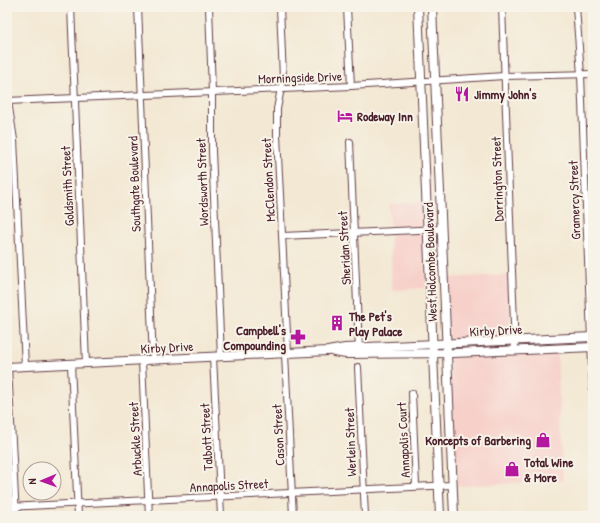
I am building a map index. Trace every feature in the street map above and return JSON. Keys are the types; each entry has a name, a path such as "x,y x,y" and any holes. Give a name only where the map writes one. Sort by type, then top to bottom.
{"main road":[{"name":"West Holcombe Boulevard","path":"418,7 440,516"},
{"name":"West Holcombe Boulevard","path":"432,7 454,516"},
{"name":"Kirby Drive","path":"8,367 328,351 346,354 359,350 432,349 514,341 592,337"},
{"name":"Kirby Drive","path":"446,348 515,350 592,347"}],"street":[{"name":"Goldsmith Street","path":"70,7 86,363"},
{"name":"Southgate Boulevard","path":"138,7 153,360"},
{"name":"Wordsworth Street","path":"208,7 212,92 217,357"},
{"name":"McClendon Street","path":"280,7 283,78 276,109 276,120 286,353"},
{"path":"347,7 351,86"},
{"name":"Dorrington Street","path":"502,7 515,350"},
{"name":"Gramercy Street","path":"576,7 581,75 593,392"},
{"path":"7,70 8,101 14,140 25,366"},
{"name":"Morningside Drive","path":"8,101 351,86 504,76 593,74"},
{"name":"Sheridan Street","path":"350,142 359,350"},
{"path":"282,236 441,229"},
{"name":"Cason Street","path":"286,353 293,516"},
{"name":"Talbott Street","path":"217,357 221,516"},
{"name":"Arbuckle Street","path":"142,361 149,516"},
{"path":"71,364 78,516"},
{"path":"8,367 16,516"},
{"name":"Werlein Street","path":"358,367 365,516"},
{"name":"Annapolis Court","path":"412,393 416,486"},
{"name":"Annapolis Street","path":"7,507 452,485"}],"shaded area":[{"path":"423,202 426,288 392,290 389,204"},
{"path":"509,275 511,355 557,353 563,481 456,486 446,278"}],"place":[{"name":"Jimmy John's","path":"462,94"},
{"name":"Rodeway Inn","path":"345,116"},
{"name":"The Pet's Play Palace","path":"337,323"},
{"name":"Campbell's Compounding","path":"298,337"},
{"name":"Koncepts of Barbering","path":"543,440"},
{"name":"Total Wine & More","path":"512,469"}]}
